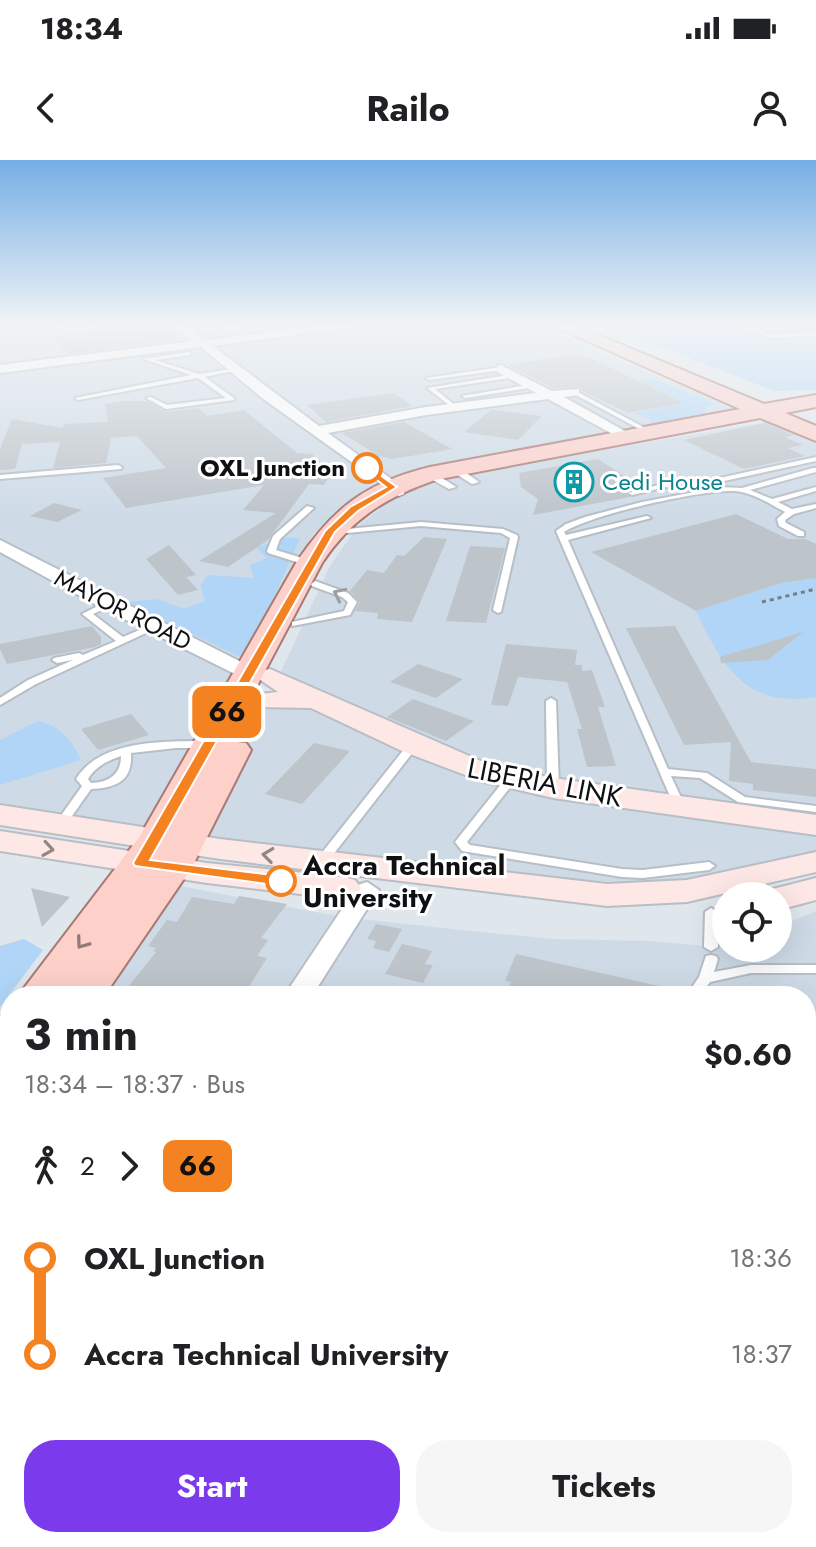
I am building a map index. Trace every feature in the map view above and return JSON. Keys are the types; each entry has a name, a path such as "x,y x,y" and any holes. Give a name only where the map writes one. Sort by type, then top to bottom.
{"main road":[{"path":"726,389 790,411"},
{"path":"737,389 790,411"},
{"path":"737,389 790,411 816,434"},
{"path":"49,986 164,853 208,746 259,684 342,518 396,489 457,466 636,433 790,411"},
{"path":"87,986 295,624 312,574 369,509 396,489 456,480 790,411"},
{"name":"LIBERIA LINK","path":"259,684 317,699 448,761 510,780 809,822"},
{"path":"0,815 61,824 164,853 367,890 573,913 712,910"},
{"path":"0,841 321,862 540,889 636,897 706,891 816,862"},
{"path":"792,895 816,889"}],"street":[{"path":"261,389 396,489"},
{"path":"538,389 636,433"},
{"path":"316,431 454,407 574,392"},
{"name":"MAYOR ROAD","path":"0,545 259,684"},
{"path":"305,986 367,890"}],"lane":[{"path":"78,398 129,389"},
{"path":"149,398 166,407 232,399 218,389"},
{"path":"431,389 454,407"},
{"path":"465,396 514,389"},
{"path":"574,392 636,433"},
{"path":"632,493 666,485 683,488 816,459"},
{"path":"0,477 118,467"},
{"path":"679,806 560,531 569,523 608,513 719,490 742,490 816,470"},
{"path":"775,481 816,489"},
{"path":"770,502 816,489"},
{"path":"742,490 791,512"},
{"path":"801,534 782,524 784,515 816,506"},
{"path":"295,624 347,613 353,602 271,551 276,538 310,508"},
{"path":"608,513 627,523"},
{"path":"564,538 647,518"},
{"path":"347,531 421,524 503,531 514,537 498,610"},
{"path":"108,604 87,614 121,640"},
{"path":"0,702 32,682 154,627"},
{"path":"57,660 98,654"},
{"path":"551,701 553,788"},
{"path":"88,786 82,779 84,772 96,763 126,753 179,742 208,746"},
{"path":"321,862 413,745"},
{"path":"61,824 88,786 109,784 124,776 128,765 126,753"},
{"path":"664,772 703,775 742,800 809,822"},
{"path":"510,780 461,842 466,848 622,873 643,874 709,866"},
{"path":"700,986 706,978 712,947"},
{"path":"706,978 751,969 816,969"}],"path":[{"path":"762,602 816,589"}],"shaded area":[{"path":"0,389 689,389 739,409 560,443 363,494 314,533 243,662 140,832 0,809"},
{"path":"655,389 678,389 715,403 708,405 704,412 717,417 659,428 635,413 685,403"},
{"path":"768,389 816,389 816,390"},
{"path":"770,421 816,440 816,856 687,884 534,879 196,842 261,714 330,566 358,526 396,496 449,477"},
{"path":"280,538 300,538 250,652 238,656 127,602 157,599 184,609 205,601 200,586 208,575 254,578 250,565 267,558 257,548"},
{"path":"816,578 816,697 792,699 754,690 727,666 696,611 781,583"},
{"path":"38,721 64,735 81,760 0,785 0,740"},
{"name":"Accra Technical University","path":"180,886 342,917 554,939 652,941 712,947 712,962 792,962 792,921 816,911 816,986 100,986"},
{"path":"24,939 43,950 16,986 0,986 0,946"}],"building":[{"path":"654,389 684,403 628,413 582,391"},
{"path":"394,393 412,406 326,422 307,405"},
{"path":"146,401 166,412 198,408 207,416 244,410 297,453 312,454 332,473 324,485 309,484 268,540 228,567 199,561 276,513 243,510 264,485 126,508 103,478 166,468 137,436 111,438 106,463 53,468 60,442 22,444 15,469 0,470 0,449 12,419 63,428 64,424 108,422 105,404"},
{"path":"491,410 542,416 518,440 464,432"},
{"path":"404,422 452,449 392,459 379,456 342,433"},
{"path":"765,423 794,435 785,437 803,445 788,448 805,456 744,469 684,440"},
{"name":"Cedi House","path":"598,459 641,487 625,492 630,497 533,515 538,499 521,487 519,473"},
{"path":"54,503 82,510 57,522 30,516"},
{"path":"736,514 788,539 805,539 816,544 816,578 781,583 696,611 591,552"},
{"path":"424,537 447,539 412,622 377,619 378,613 355,611 360,602 350,591 367,570 384,573 397,555 404,556"},
{"path":"169,545 196,575 186,577 198,590 178,595 146,559"},
{"path":"470,546 505,548 486,623 446,621"},
{"path":"92,626 101,637 101,644 95,647 7,664 0,649 0,644"},
{"path":"675,626 751,762 816,769 816,797 753,790 753,784 729,781 731,742 684,745 626,628"},
{"path":"803,632 768,660 721,663 720,657"},
{"path":"506,644 577,650 575,665 582,665 582,671 592,670 605,707 598,707 616,766 587,767 577,729 582,729 567,682 518,677 508,706 491,705"},
{"path":"418,664 463,679 436,698 390,682"},
{"path":"413,699 474,721 446,741 387,717"},
{"path":"131,714 149,735 98,750 81,729"},
{"path":"314,743 350,751 302,804 265,794"},
{"path":"31,888 70,897 42,927"},
{"path":"239,896 287,904 261,938 268,940 257,956 267,958 249,986 129,986 156,952 153,951 156,948 148,946 167,920 177,922 192,897 234,904"},
{"path":"376,924 402,929 389,952 373,948 376,941 367,939"},
{"path":"402,944 432,951 425,964 433,965 423,983 385,974"},
{"path":"516,954 660,986 509,986 511,982 505,981"}],"bus line":[{"name":"66","path":"281,881 140,863 157,839 309,563 330,531 368,499 392,487 367,468"}],"place":[{"name":"OXL Junction","path":"367,468"},
{"name":"Cedi House","path":"574,482"},
{"name":"Accra Technical University","path":"281,881"}]}
